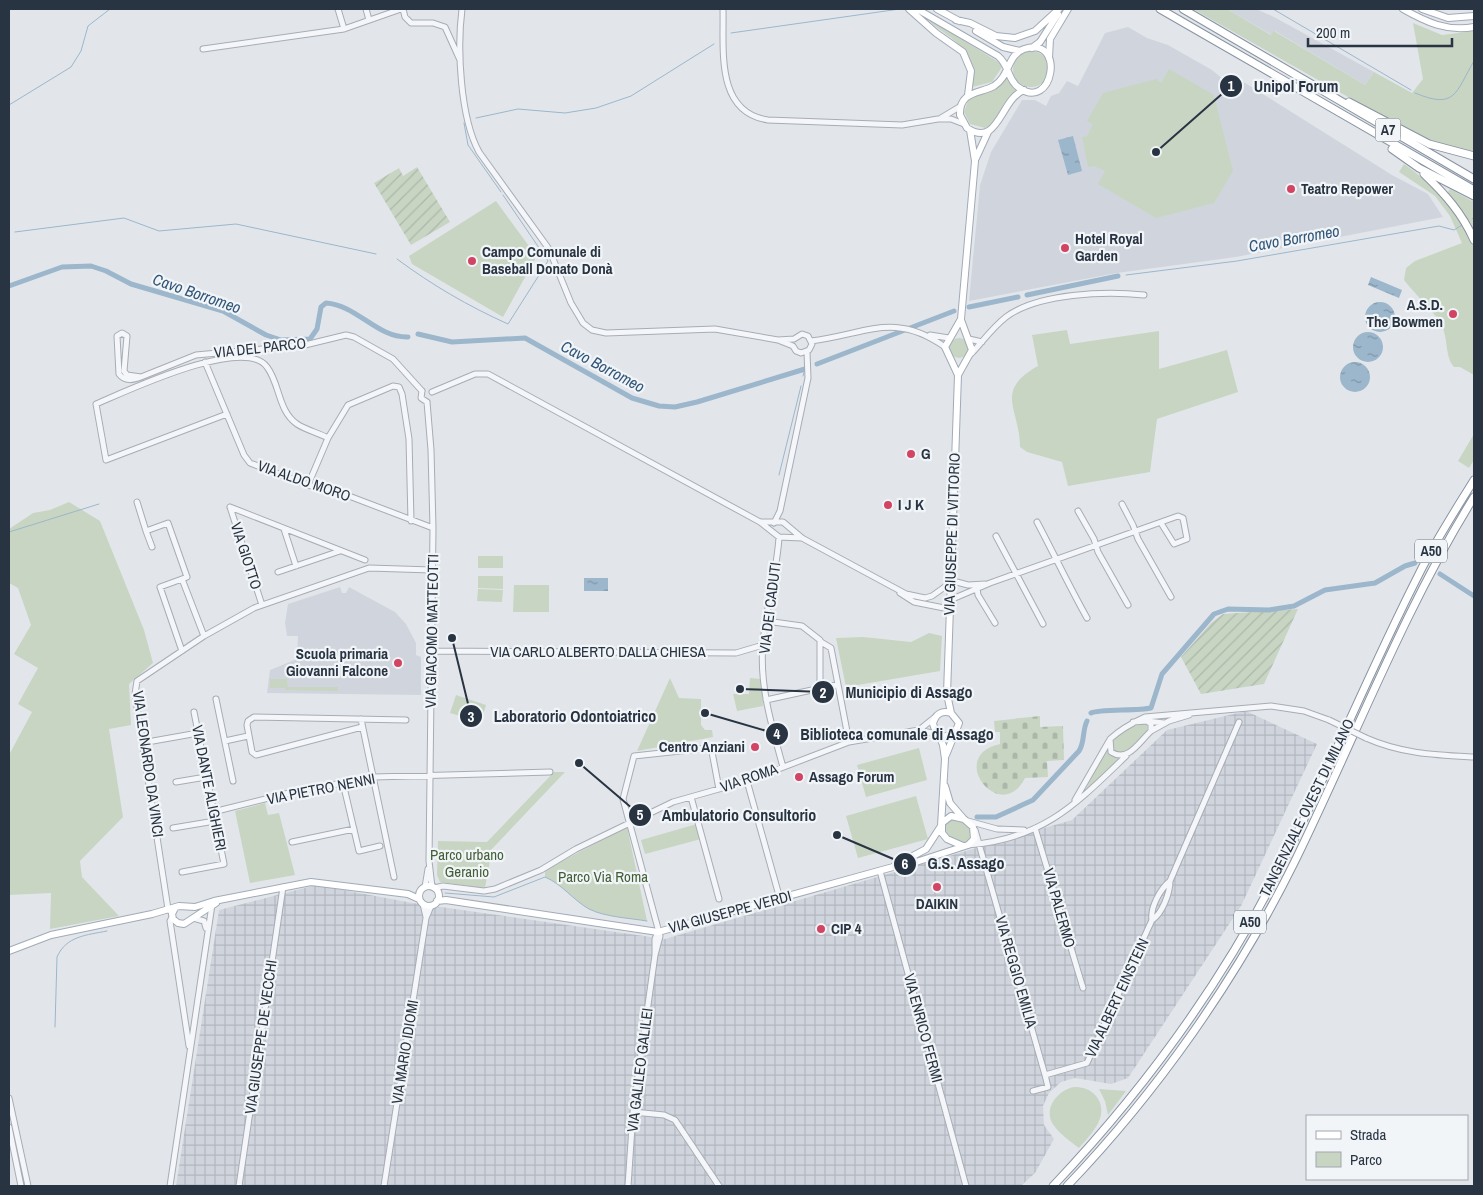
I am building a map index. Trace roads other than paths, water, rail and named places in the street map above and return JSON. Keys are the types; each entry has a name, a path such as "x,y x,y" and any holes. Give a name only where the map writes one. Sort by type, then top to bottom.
{"highway":[{"name":"A7","path":"1160,9 1474,190"},
{"name":"A7","path":"1183,9 1474,179"},
{"path":"1311,84 1372,113 1429,144 1474,156"},
{"name":"A7","path":"1358,124 1419,168 1474,196"},
{"path":"1419,168 1449,199 1474,240"},
{"name":"TANGENZIALE OVEST DI MILANO","path":"1053,1186 1111,1122 1146,1077 1206,993 1244,931 1281,866 1418,576 1474,480"},
{"name":"TANGENZIALE OVEST DI MILANO","path":"1067,1186 1152,1086 1193,1030 1252,939 1294,864 1428,578 1474,497"}],"main road":[{"path":"909,9 936,33 963,52 971,71 968,95 961,106 960,114 964,124 970,130 978,133 988,132"},
{"path":"917,9 998,56 1009,69 1012,80 1024,90 1036,91 1048,83 1052,72 1048,49 1050,39 1068,9"},
{"path":"937,9 1003,47 1020,51 1032,48 1045,36 1060,9"},
{"path":"956,20 970,23 994,35 1015,38 1037,30 1060,9"},
{"path":"1403,9 1432,24 1454,28 1474,27"},
{"path":"1422,9 1432,14 1454,18 1474,16"},
{"path":"1032,48 1042,51 1050,60"},
{"path":"968,95 996,84 1005,77 1012,59 1020,51"},
{"path":"975,161 988,132 999,122 1011,100 1024,90"},
{"path":"961,319 972,346 968,356 958,361 951,358 945,347 961,319 975,161 970,130"},
{"path":"951,337 958,334 968,338"},
{"name":"VIA GIUSEPPE DI VITTORIO","path":"958,375 968,356"},
{"name":"VIA GIUSEPPE DI VITTORIO","path":"951,358 958,375 947,694 952,713"},
{"name":"VIA GIUSEPPE DI VITTORIO","path":"938,714 947,694"},
{"path":"944,782 950,803 974,830 974,839 965,845 945,837 941,826 945,759 943,744 933,726 938,714 952,713 959,723 945,759"},
{"path":"939,735 947,737 954,734"},
{"path":"941,826 948,817 958,816 966,820"},
{"name":"VIA GIUSEPPE VERDI","path":"893,867 926,849 941,826"},
{"name":"VIA GIUSEPPE VERDI","path":"434,894 446,900 658,932 893,867 907,865 965,845"},
{"path":"9,951 51,935 152,914 173,912 187,907 283,887 321,881 408,894 420,899 434,894"},
{"path":"420,899 434,894"},
{"path":"173,912 176,922 188,920 221,900"},
{"path":"187,907 191,914 188,920"}],"street":[{"path":"338,9 344,29"},
{"path":"366,9 370,20"},
{"path":"203,49 344,29 402,9 408,21 433,23 445,27 461,62"},
{"path":"462,9 459,34 461,62 468,122 475,144 549,249 571,303 585,327 597,332 606,333 715,329 778,340 793,346 798,352 807,352"},
{"path":"723,9 727,86 736,103 752,116 768,120 895,125 951,119 964,124"},
{"path":"938,119 961,106"},
{"path":"968,356 1005,318 1024,306 1043,301 1098,294 1124,293 1144,295"},
{"path":"812,341 886,326 900,326 920,331 945,347"},
{"path":"122,333 127,336 124,371 127,375 141,377 125,379 119,374 117,336 122,333"},
{"path":"778,340 794,339 799,335 805,334 812,341"},
{"path":"927,335 951,337"},
{"name":"VIA DEL PARCO","path":"141,377 196,355 304,345 346,336 354,337 393,360 422,391"},
{"path":"968,338 982,342"},
{"path":"793,346 794,339"},
{"path":"773,533 772,526 780,511 808,378 807,352 811,348 812,341"},
{"path":"227,414 106,460 96,404 205,362 249,356 259,359 268,368 287,414 298,424 328,438"},
{"name":"VIA ALDO MORO","path":"205,362 244,455 250,463 308,485 349,496 433,528"},
{"path":"432,392 475,374 488,374 760,522 773,533 802,538"},
{"path":"308,485 328,438 348,405 393,386 399,387 402,394 409,439 411,521"},
{"path":"427,389 432,392 432,399 427,402 421,398 422,391 427,389"},
{"name":"VIA GIACOMO MATTEOTTI","path":"427,402 432,460 433,528 429,861 434,894"},
{"path":"137,502 152,547"},
{"path":"1122,504 1135,532 1171,597"},
{"name":"VIA GIOTTO","path":"262,605 230,507 284,528"},
{"path":"780,511 786,526"},
{"path":"1078,511 1128,605"},
{"path":"949,601 977,587 1178,516 1183,518 1187,539 1174,544 1161,523"},
{"path":"146,530 168,522 187,577 160,587 182,651"},
{"path":"760,522 775,522 786,526 802,538 895,590 906,599 949,610"},
{"path":"1036,522 1088,618"},
{"name":"VIA DEI CADUTI","path":"783,767 766,700 763,645 782,536 786,526"},
{"path":"284,528 365,560"},
{"path":"284,528 296,566"},
{"path":"996,536 1043,624"},
{"path":"278,572 341,551"},
{"name":"VIA LEONARDO DA VINCI","path":"168,899 134,687 138,681 204,636 262,605 369,568 432,570"},
{"path":"182,579 204,636"},
{"path":"895,590 925,598 937,595 950,582 977,587"},
{"path":"961,595 963,592 962,584"},
{"path":"977,587 995,623"},
{"path":"937,595 936,602 938,607"},
{"path":"766,621 802,626 821,642 832,648 849,742"},
{"path":"821,642 821,688"},
{"name":"VIA CARLO ALBERTO DALLA CHIESA","path":"432,651 732,653 763,645"},
{"path":"766,700 838,685"},
{"path":"216,699 232,781"},
{"path":"1061,815 1079,796 1110,739 1134,722 1145,717 1160,714 1271,706 1304,711 1392,748 1409,752 1474,757"},
{"name":"VIA DANTE ALIGHIERI","path":"182,872 224,864 194,712"},
{"path":"965,845 980,844 1035,828 1061,815 1076,804 1151,731 1165,723 1199,712"},
{"name":"VIA ROMA","path":"919,730 938,714"},
{"path":"362,727 256,754 252,752 248,736 248,721 254,717 406,720"},
{"path":"361,719 394,878"},
{"path":"1147,721 1151,724 1151,731"},
{"path":"1134,722 1165,723"},
{"name":"VIA ALBERT EINSTEIN","path":"1045,1075 1087,1063 1152,920 1158,917 1170,888 1170,881 1239,722"},
{"name":"VIA ROMA","path":"434,894 447,887 484,891 495,889 541,870 576,848 628,822 691,797 748,781 849,742 919,730 932,731 939,735"},
{"path":"153,741 198,733"},
{"path":"225,741 248,736"},
{"path":"1110,739 1111,752 1118,756 1126,756"},
{"path":"658,932 623,799 634,756 708,748 712,752 719,789"},
{"name":"VIA PIETRO NENNI","path":"214,812 289,793 374,777 550,772"},
{"path":"176,782 206,776"},
{"path":"748,781 780,899"},
{"path":"343,783 359,851 380,846"},
{"path":"691,797 719,898"},
{"path":"966,820 997,829 1027,830"},
{"path":"173,828 215,821"},
{"name":"VIA PALERMO","path":"1035,828 1083,988"},
{"path":"292,842 354,829"},
{"name":"VIA REGGIO EMILIA","path":"974,830 980,844 1045,1075"},
{"name":"VIA ENRICO FERMI","path":"880,871 966,1186"},
{"name":"VIA GIUSEPPE DE VECCHI","path":"239,1186 283,887"},
{"name":"VIA MARIO IDIOMI","path":"384,1186 426,918 434,894"},
{"path":"168,899 173,912"},
{"path":"168,899 172,905 173,912 170,921 190,1054"},
{"name":"VIA MARIO IDIOMI","path":"420,899 426,918"},
{"path":"170,1186 212,905"},
{"path":"173,937 178,927 188,920 204,921 207,934"},
{"name":"VIA GALILEO GALILEI","path":"628,1186 633,1112 655,954 660,941 658,932"},
{"path":"1033,1091 1048,1087 1045,1075"},
{"path":"9,1098 28,1186"},
{"path":"633,1112 664,1115 675,1120 718,1186"},
{"path":"9,1127 22,1186"}],"water":[{"path":"1073,136 1082,171 1068,175 1058,140"},
{"path":"1371,277 1402,290 1399,298 1368,285"},
{"path":"1380,302 1390,307 1395,317 1390,327 1380,332 1370,327 1365,317 1370,307"},
{"path":"1368,332 1378,337 1383,347 1378,357 1368,362 1358,357 1353,347 1358,337"},
{"path":"1355,362 1365,367 1370,377 1365,387 1355,392 1345,387 1340,377 1345,367"},
{"path":"584,578 608,578 608,591 584,591"}],"waterway":[{"path":"9,105 71,67 81,51 88,26 110,9"},
{"path":"731,33 900,9"},
{"path":"1273,9 1411,90"},
{"path":"476,118 518,109 565,113 596,108 631,96 714,44"},
{"path":"1415,93 1439,100 1447,99 1458,90 1474,61"},
{"path":"464,123 468,145 501,192"},
{"path":"397,259 423,278 508,324 548,261 503,195"},
{"path":"15,232 124,218 159,231 236,224 376,254"},
{"name":"Cavo Borromeo","path":"1126,275 1237,261 1439,226 1454,230 1462,225"},
{"name":"Cavo Borromeo","path":"9,286 62,267 91,266 106,271 131,284 223,311 266,335 281,340 310,339 317,329 321,307 326,303 348,309 386,332 408,337"},
{"name":"Cavo Borromeo","path":"1027,295 1118,276"},
{"name":"Cavo Borromeo","path":"969,307 1018,297"},
{"name":"Cavo Borromeo","path":"817,364 954,311"},
{"name":"Cavo Borromeo","path":"418,334 452,342 525,338 632,398 659,406 675,407 697,402 805,369"},
{"name":"Cavo Borromeo","path":"803,376 805,369"},
{"path":"779,475 801,386"},
{"path":"9,532 99,504"},
{"path":"1091,713 1151,708 1162,674 1214,614 1228,609 1269,610 1294,606 1325,590 1375,583 1405,566 1415,563"},
{"path":"1440,574 1474,596"},
{"path":"977,817 996,817 1033,800 1079,751 1087,721"},
{"path":"445,893 494,897 545,877 595,912 647,921"},
{"path":"55,1027 57,957 61,950 72,941 85,935 107,931"}],"place":[{"name":"Unipol Forum","path":"1156,152"},
{"name":"Teatro Repower","path":"1291,189"},
{"name":"Hotel Royal Garden","path":"1065,248"},
{"name":"Campo Comunale di Baseball Donato Donà","path":"472,261"},
{"name":"A.S.D. The Bowmen","path":"1453,314"},
{"name":"G","path":"911,454"},
{"name":"I J K","path":"888,505"},
{"name":"Laboratorio Odontoiatrico","path":"452,638"},
{"name":"Scuola primaria Giovanni Falcone","path":"398,663"},
{"name":"Municipio di Assago","path":"740,689"},
{"name":"Biblioteca comunale di Assago","path":"705,713"},
{"name":"Centro Anziani","path":"755,747"},
{"name":"Ambulatorio Consultorio","path":"579,763"},
{"name":"Assago Forum","path":"799,777"},
{"name":"G.S. Assago","path":"837,835"},
{"name":"DAIKIN","path":"937,887"},
{"name":"CIP 4","path":"821,929"}],"park label":[{"name":"Parco urbano Geranio","path":"467,864"},
{"name":"Parco Via Roma","path":"603,877"}]}
